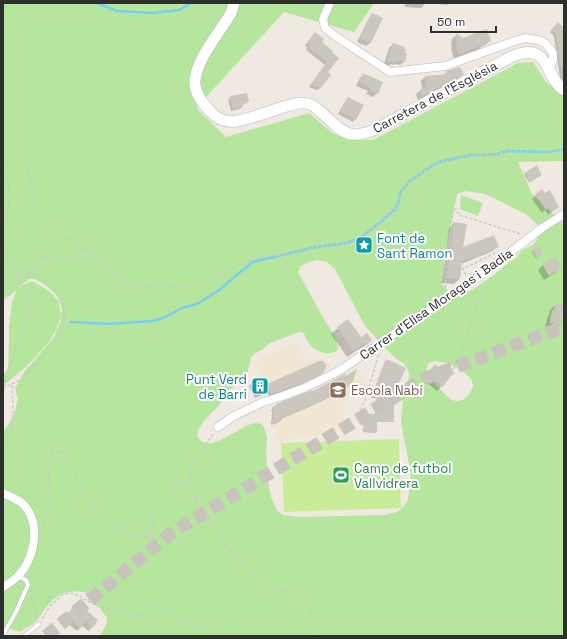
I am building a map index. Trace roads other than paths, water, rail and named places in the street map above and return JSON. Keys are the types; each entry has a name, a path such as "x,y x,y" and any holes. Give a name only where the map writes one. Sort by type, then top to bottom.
{"main road":[{"name":"Carretera de l'Església","path":"234,3 231,12 198,66 195,80 197,92 203,102 216,117 226,121 244,119 295,104 304,103 312,105 319,110 345,133 360,135 374,130 516,55 526,53 536,55 543,60 556,83 564,90"}],"street":[{"path":"330,3 323,19 326,28 335,36 390,72 445,66 525,38 538,40 545,43 553,53 550,71"},
{"name":"Carrer d'Elisa Moragas i Badia","path":"218,427 232,417 302,388 342,369 490,268 542,228 564,214"},
{"path":"3,493 13,497 22,504 29,513 34,530 33,546 28,562 18,576 3,587"}],"lane":[{"path":"3,635 16,612 28,585 26,580 18,576"},
{"path":"24,636 39,624"}],"waterway":[{"path":"97,3 117,11 153,13 179,10 191,3"},
{"path":"71,322 108,324 152,321 163,318 182,308 197,304 218,291 253,262 316,247 347,243 360,238 395,209 398,204 400,193 411,180 439,162 469,155 497,154 507,151 549,152 564,149"}],"tunnel":[{"path":"46,636 170,534 426,378 564,327"}],"place":[{"name":"Font de Sant Ramon","path":"364,245"},
{"name":"Punt Verd de Barri","path":"260,386"},
{"name":"Escola Nabí","path":"338,390"},
{"name":"Camp de futbol Vallvidrera","path":"341,475"}]}
